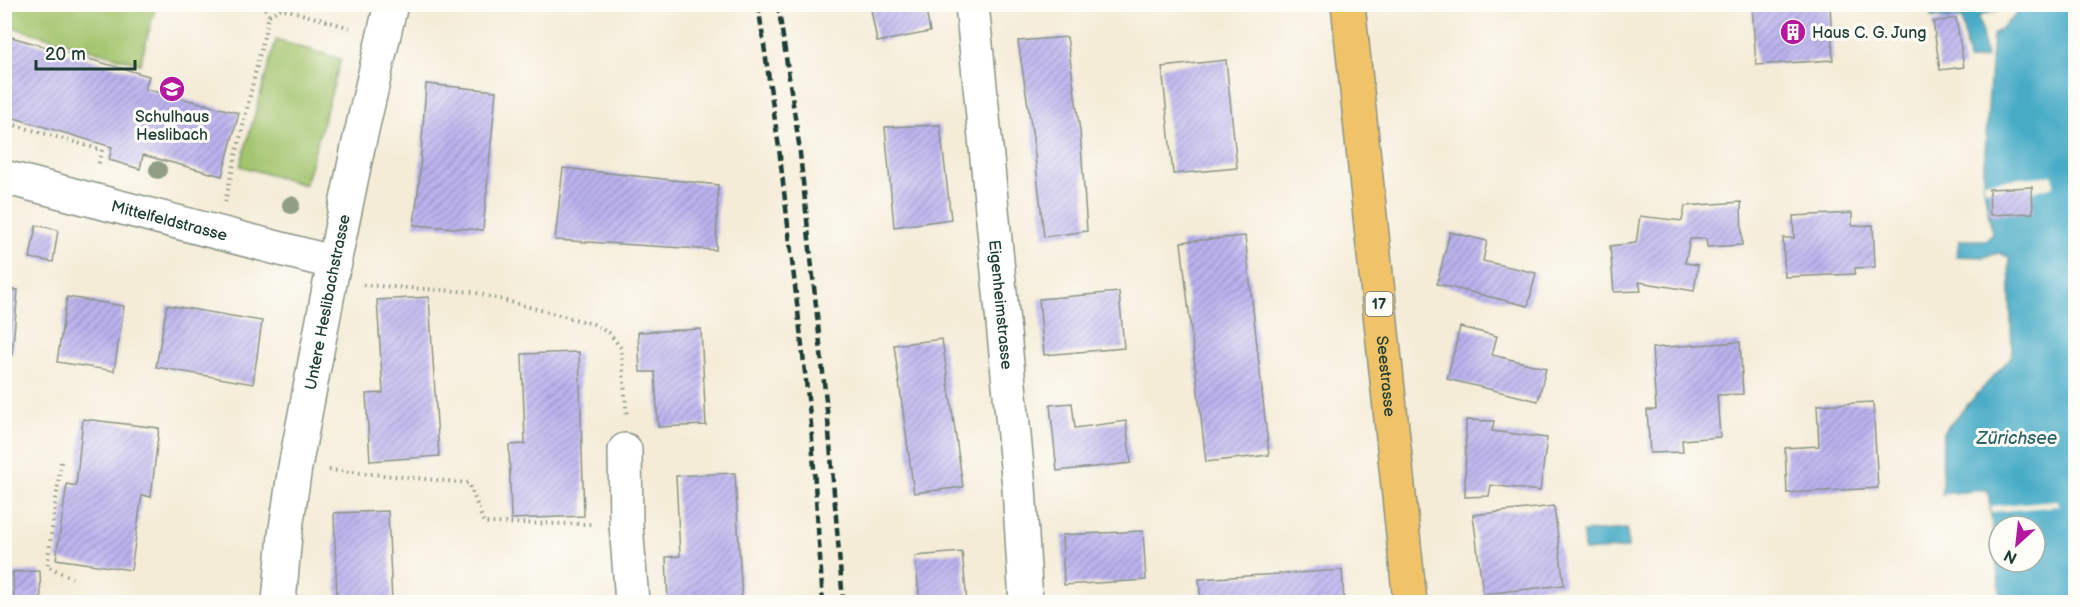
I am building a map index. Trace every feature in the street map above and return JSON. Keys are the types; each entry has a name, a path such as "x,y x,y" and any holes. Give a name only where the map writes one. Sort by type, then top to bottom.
{"main road":[{"name":"Seestrasse","path":"1348,4 1410,603"}],"street":[{"name":"Untere Heslibachstrasse","path":"279,603 285,535 295,467 332,273 391,4"},
{"name":"Eigenheimstrasse","path":"972,4 1018,475 1026,603"},
{"name":"Mittelfeldstrasse","path":"4,177 218,232 332,273"},
{"path":"625,450 626,524 632,603"}],"path":[{"path":"218,232 269,15 262,4"},
{"path":"269,15 281,8 384,36"},
{"path":"4,122 102,150 91,200"},
{"path":"332,273 473,292 593,324 609,333 621,348 623,360 628,441 625,450"},
{"path":"61,462 47,566 72,578"},
{"path":"295,467 469,483 484,523 626,524"}],"green space":[{"path":"4,5 156,5 140,64 5,25"},
{"path":"276,40 341,59 305,185 240,166"}],"water":[{"path":"1932,5 2014,5 1979,16 1986,58 1968,61 1962,19 1931,17"},
{"name":"Zürichsee","path":"2021,5 2075,5 2075,602 2001,602 1998,574 2047,574 2047,514 1991,514 1988,490 1942,494 1943,432 2012,356 2009,257 1999,253 1984,257 1956,256 1960,240 1987,240 1992,233 1983,182 1993,35 2016,15"},
{"path":"1627,529 1628,548 1584,551 1583,532"}],"pier":[{"path":"2053,175 2054,186 2032,192 2031,187 1985,190 1983,182"},
{"path":"2057,500 2059,506 1991,512 1991,506"}],"building":[{"path":"450,4 476,4 475,10 450,6"},
{"path":"870,4 925,4 930,32 877,42"},
{"name":"Haus C. G. Jung","path":"1752,4 1830,4 1833,60 1756,65"},
{"path":"1956,18 1964,67 1940,70 1933,22"},
{"name":"Schulhaus Heslibach","path":"4,35 149,76 145,89 239,113 222,176 143,155 140,169 109,160 112,147 4,115"},
{"path":"1067,37 1080,131 1087,231 1044,237 1033,138 1018,41"},
{"path":"1226,60 1237,168 1173,174 1162,67"},
{"path":"426,84 496,91 483,230 414,225"},
{"path":"940,125 951,219 894,227 885,127"},
{"path":"563,168 718,185 716,250 555,240"},
{"path":"2032,187 2033,213 1990,215 1989,189"},
{"path":"1741,202 1742,245 1707,247 1706,239 1690,239 1685,263 1698,265 1694,291 1639,282 1641,291 1614,292 1610,246 1636,243 1640,216 1682,221 1685,206"},
{"path":"1852,213 1852,226 1873,225 1875,267 1855,268 1855,274 1785,277 1783,238 1794,238 1793,216"},
{"path":"36,225 58,230 53,262 30,258"},
{"path":"1450,232 1487,241 1483,261 1536,273 1528,306 1437,284"},
{"path":"1245,236 1269,455 1206,462 1181,242"},
{"path":"4,289 18,290 12,355 4,354"},
{"path":"1119,292 1124,348 1044,355 1039,299"},
{"path":"67,297 124,306 114,371 57,362"},
{"path":"429,297 439,456 370,461 366,394 383,393 377,300"},
{"path":"167,305 262,321 253,384 156,367"},
{"path":"1460,327 1497,336 1492,355 1546,368 1538,401 1447,379"},
{"path":"701,329 706,425 658,427 655,372 640,372 638,332"},
{"path":"942,339 963,487 914,493 894,345"},
{"path":"1740,342 1743,394 1717,395 1720,437 1682,440 1683,452 1650,453 1647,410 1656,410 1652,348"},
{"path":"579,352 584,516 511,519 509,445 525,444 522,354"},
{"path":"1873,402 1878,488 1787,493 1785,448 1819,446 1817,405"},
{"path":"1072,403 1075,428 1126,421 1131,463 1057,471 1050,405"},
{"path":"83,419 159,428 151,497 142,495 131,570 56,559 67,484 76,486"},
{"path":"1466,420 1494,421 1492,431 1547,438 1540,491 1491,485 1489,496 1465,497"},
{"path":"735,473 742,602 668,602 666,557 680,556 676,476"},
{"path":"1554,506 1564,585 1483,594 1473,515"},
{"path":"388,511 392,602 337,602 334,513"},
{"path":"1143,531 1146,580 1064,585 1062,535"},
{"path":"962,552 967,602 920,602 915,556"},
{"path":"1342,570 1344,602 1201,602 1199,579"},
{"path":"40,571 41,602 14,602 13,572"}],"railway":[{"path":"758,4 779,148 811,424 823,602"},
{"path":"778,4 799,144 828,420 843,602"}],"place":[{"name":"Haus C. G. Jung","path":"1793,32"},
{"name":"Schulhaus Heslibach","path":"172,89"}]}
